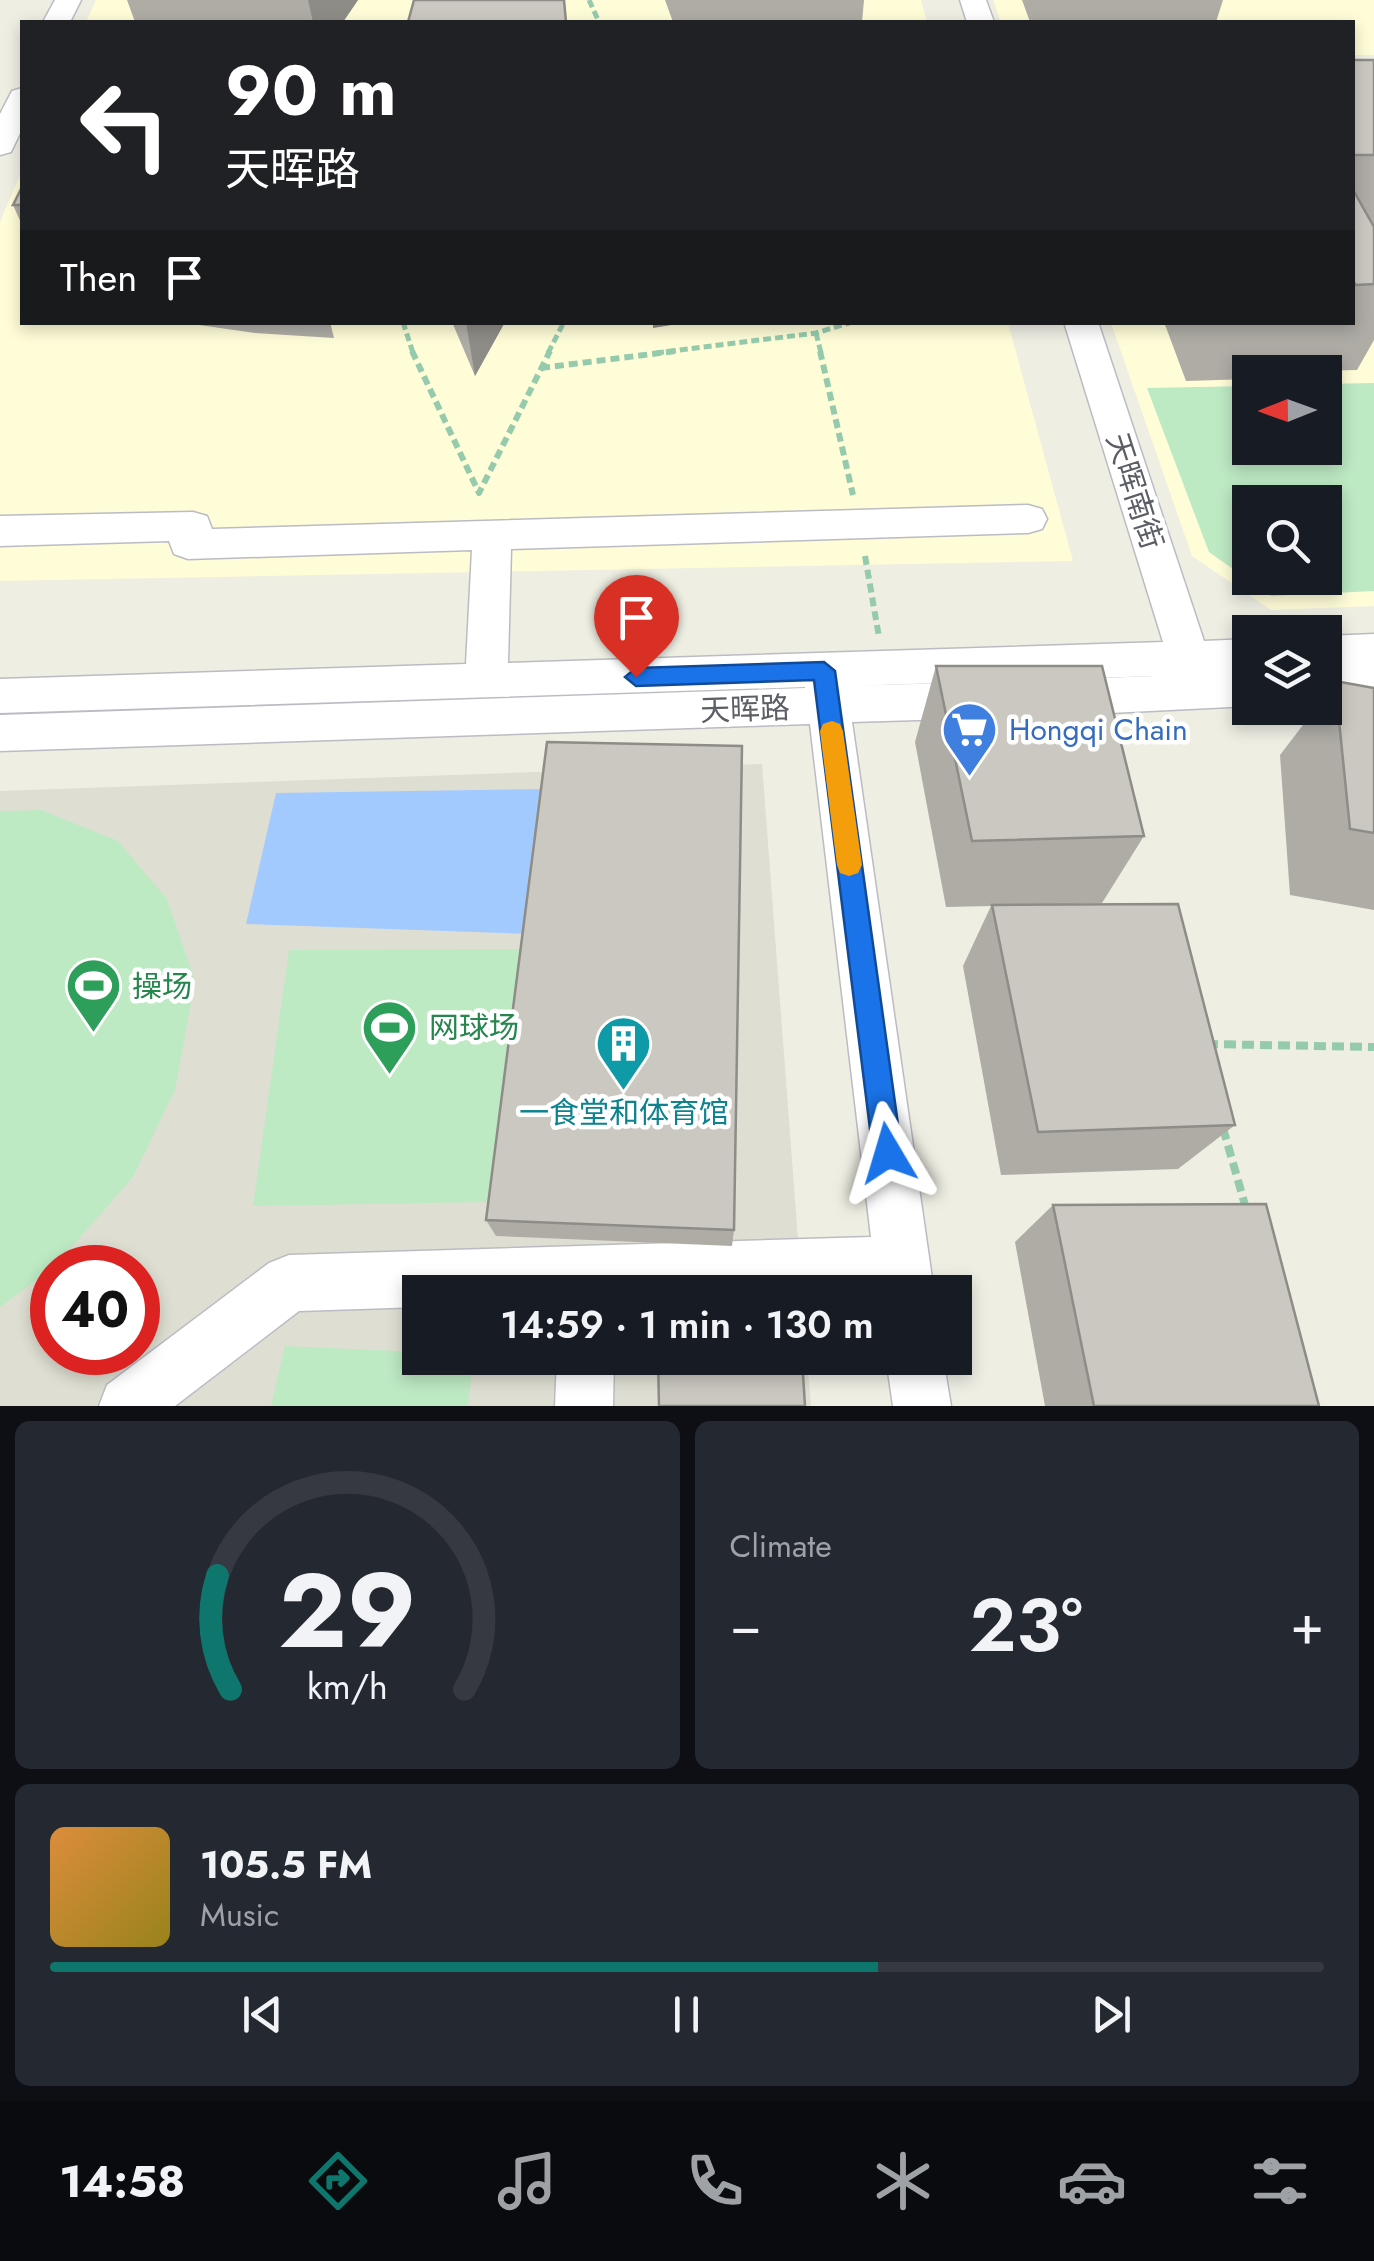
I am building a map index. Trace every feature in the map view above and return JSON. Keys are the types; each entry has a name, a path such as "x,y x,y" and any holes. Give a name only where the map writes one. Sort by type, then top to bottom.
{"street":[{"name":"天晖南街","path":"1082,325 1189,659"},
{"path":"0,531 193,526 188,544 1028,520"},
{"path":"486,682 492,536"},
{"path":"1342,652 1374,651"},
{"name":"天晖路","path":"0,733 826,689 1232,657"},
{"name":"天晖路","path":"0,696 486,682 826,689 1232,690"},
{"path":"1342,685 1374,684"},
{"path":"826,689 904,1275"},
{"path":"128,1406 289,1283 402,1283"},
{"path":"584,1406 585,1375"},
{"path":"917,1375 922,1406"}],"path":[{"path":"404,325 418,368 479,493 562,325"},
{"path":"540,368 816,333 842,325"},
{"path":"1205,1063 1200,1044 1374,1046"},
{"path":"1221,1120 1248,1216"}],"shaded area":[{"path":"96,0 921,0 926,20 87,20"},
{"path":"993,0 1374,0 1374,55 1355,55 1355,20 1000,20"},
{"path":"1374,118 1374,606 1271,610 1249,595 1342,595 1342,485 1232,485 1232,583 1192,556 1112,325 1355,325"},
{"path":"20,175 20,325 1009,325 1073,561 0,581 0,222"},
{"path":"762,764 801,1275 402,1275 402,1375 808,1375 811,1406 0,1406 0,791"}],"green space":[{"path":"1374,383 1374,591 1342,593 1342,485 1232,485 1232,568 1209,552 1147,388 1232,386 1232,465 1342,465 1342,384"},
{"name":"操场","path":"41,810 118,841 167,899 195,981 175,1090 133,1177 73,1245 30,1245 30,1285 0,1307 0,811"},
{"name":"网球场","path":"532,949 487,1202 253,1206 289,950"},
{"path":"285,1346 402,1351 402,1375 471,1375 468,1406 271,1406"}],"water":[{"path":"550,789 533,934 246,924 276,793"}],"building":[{"path":"414,0 564,0 566,20 409,20"},
{"path":"1355,60 1374,60 1374,155 1355,155"},
{"path":"1355,193 1374,227 1374,284 1356,285"},
{"path":"936,666 1102,666 1144,836 972,841"},
{"path":"1342,682 1374,688 1374,833 1350,829 1339,725"},
{"name":"一食堂和体育馆","path":"547,742 742,746 734,1230 486,1220"},
{"path":"1178,904 1235,1125 1038,1132 992,905"},
{"path":"1266,1204 1319,1406 1094,1406 1053,1205"},
{"path":"658,1375 803,1375 805,1406 659,1406"}],"slow traffic":[{"path":"832,731 849,865"}],"place":[{"name":"Hongqi Chain","path":"970,778"},
{"name":"操场","path":"93,1035"},
{"name":"网球场","path":"390,1076"},
{"name":"一食堂和体育馆","path":"624,1093"}],"route":[{"path":"636,677 824,671 888,1153"}]}
